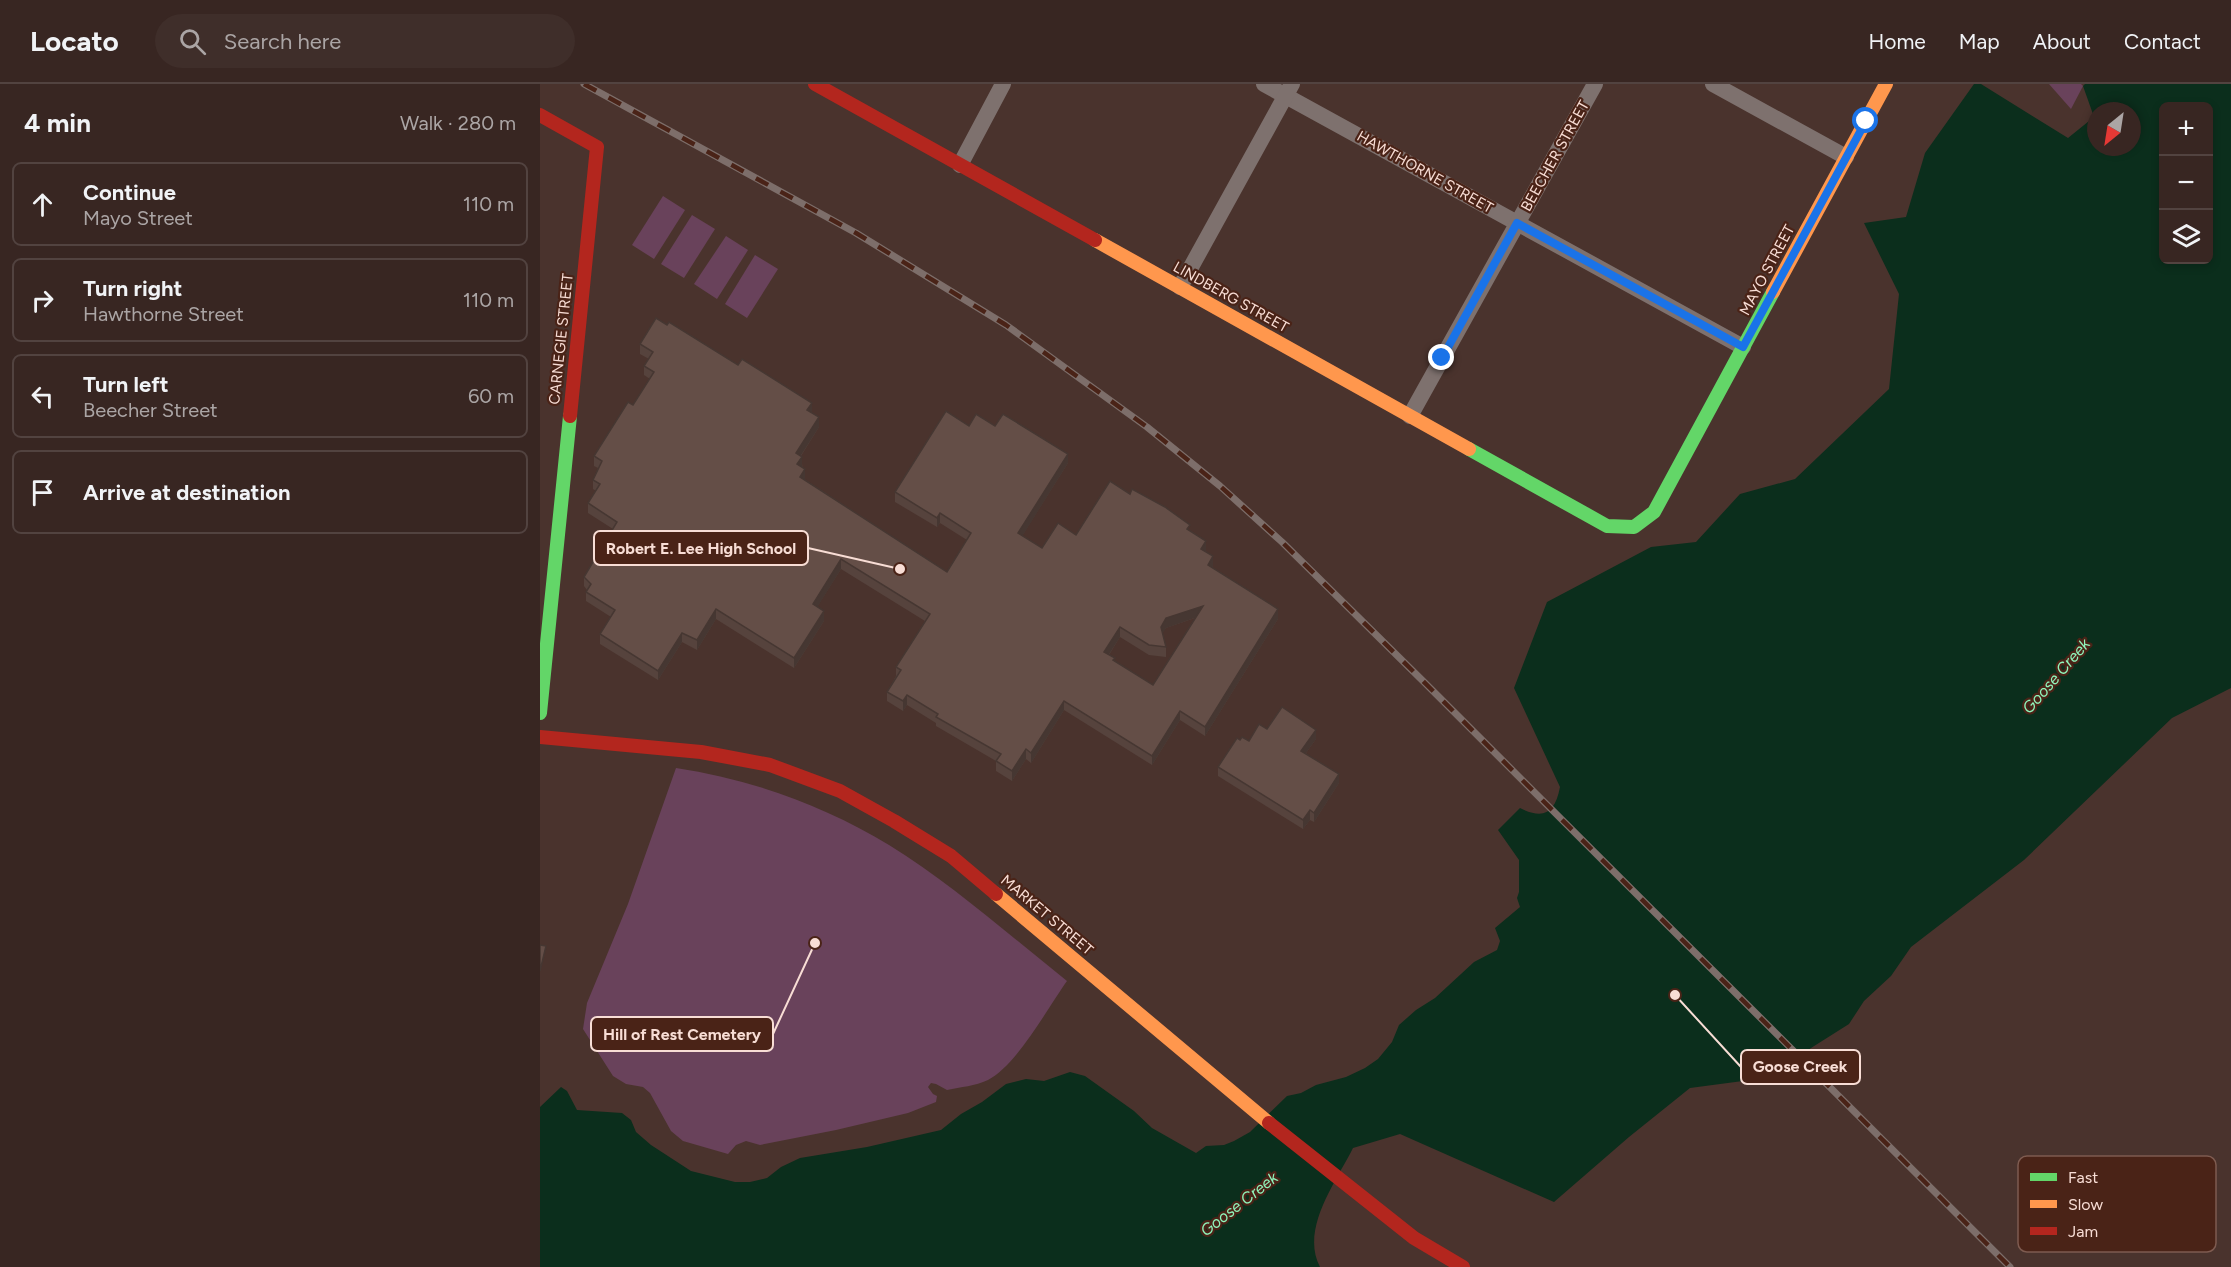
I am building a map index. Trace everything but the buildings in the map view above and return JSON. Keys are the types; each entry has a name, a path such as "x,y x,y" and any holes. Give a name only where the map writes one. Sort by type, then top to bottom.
{"street":[{"name":"LINDBERG STREET","path":"815,84 1607,526 1634,527"},
{"path":"960,165 1003,84"},
{"name":"HAWTHORNE STREET","path":"1264,84 1289,90 1517,223 1743,347"},
{"name":"BEECHER STREET","path":"1410,416 1594,84"},
{"path":"1713,84 1846,157"},
{"name":"MAYO STREET","path":"1634,527 1654,512 1886,84"},
{"path":"1180,287 1289,90"},
{"name":"CARNEGIE STREET","path":"540,115 597,147 540,713"},
{"name":"MARKET STREET","path":"540,737 700,752 770,765 840,791 894,821 951,856 1227,1090 1372,1206 1414,1238 1464,1267"}],"shaded area":[{"path":"2049,84 2081,84 2083,86 2071,109"},
{"path":"663,196 685,210 654,259 632,245"},
{"path":"692,215 715,229 684,278 661,264"},
{"path":"726,236 748,250 717,299 694,284"},
{"path":"755,255 778,269 747,318 725,304"},
{"path":"676,768 732,779 787,796 865,831 935,876 1067,981 1031,1035 999,1073 983,1082 947,1090 931,1083 928,1087 937,1096 936,1102 908,1113 836,1130 760,1145 746,1141 736,1145 728,1154 683,1141 671,1131 650,1093 643,1087 626,1084 613,1076 583,1029 587,1003 628,904"}],"water":[{"path":"1974,84 1981,84 2068,138 2087,123 2087,156 2141,156 2141,102 2089,102 2083,86 2085,84 2231,84 2231,688 2172,718 2024,860 1911,947 1891,976 1864,1001 1849,1024 1811,1048 1773,1077 1690,1088 1554,1202 1400,1134 1353,1148 1330,1191 1317,1222 1314,1237 1315,1252 1320,1267 540,1267 540,1107 561,1087 567,1091 577,1110 622,1113 631,1120 636,1132 651,1145 691,1171 735,1182 750,1182 767,1178 781,1167 800,1158 867,1147 941,1130 1006,1084 1026,1079 1044,1081 1070,1072 1085,1076 1134,1111 1152,1128 1196,1153 1206,1146 1224,1145 1250,1132 1287,1096 1346,1077 1378,1059 1392,1042 1399,1025 1416,1010 1435,998 1474,962 1497,950 1500,941 1495,928 1520,907 1517,898 1519,860 1498,830 1520,808 1528,812 1547,812 1555,803 1560,787 1514,688 1547,602 1651,547 1696,542 1740,494 1795,479 1889,389 1899,294 1864,223 1906,217 1925,153"}],"railway":[{"path":"584,84 856,233 1006,325 1147,427 1220,486 1282,542 1423,681 2010,1267"}],"traffic: fast":[{"path":"1469,449 1607,526 1634,527 1654,512 1773,292"},
{"path":"540,713 570,416"}],"traffic: slow":[{"path":"1773,292 1886,84"},
{"path":"1095,240 1469,449"},
{"path":"996,894 1269,1123"}],"traffic: jam":[{"path":"815,84 1095,240"},
{"path":"540,115 597,147 570,416"},
{"path":"540,737 701,752 770,765 840,791 894,821 951,856 996,894"},
{"path":"1269,1123 1414,1238 1463,1267"}],"place":[{"name":"Robert E. Lee High School","path":"900,569"},
{"name":"Hill of Rest Cemetery","path":"815,943"},
{"name":"Goose Creek","path":"1675,995"}],"route":[{"path":"1442,358 1517,223 1743,347 1866,121"}]}
